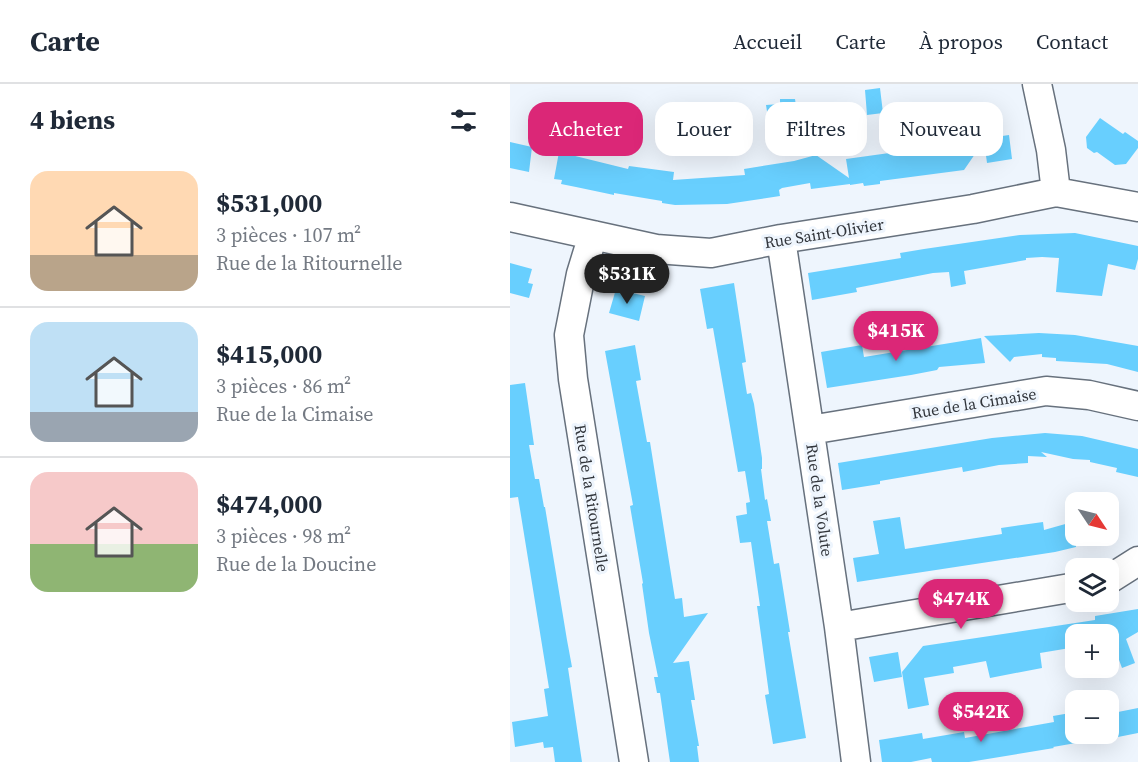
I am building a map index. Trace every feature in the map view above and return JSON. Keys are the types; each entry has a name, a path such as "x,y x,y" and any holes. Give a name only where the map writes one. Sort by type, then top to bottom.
{"street":[{"path":"1037,84 1051,150 1056,192"},
{"name":"Rue Saint-Olivier","path":"510,217 656,249 711,253 781,239 973,209 1056,192 1138,207"},
{"name":"Rue de la Ritournelle","path":"593,235 581,274 569,334 573,379 634,762"},
{"name":"Rue de la Volute","path":"781,239 839,627 856,762"},
{"name":"Rue de la Cimaise","path":"810,430 1046,391 1089,395 1138,406"},
{"path":"1119,573 1138,561"},
{"path":"839,627 1065,589"}],"building":[{"path":"880,88 882,102 879,102 879,114 867,115 865,90"},
{"path":"780,99 795,99 795,102 780,102"},
{"path":"1100,118 1138,141 1138,148 1126,164 1115,165 1087,148 1086,137"},
{"path":"1009,135 1012,159 987,163 986,156 1003,156 1003,136"},
{"path":"510,142 528,146 528,156 531,156 529,172 510,168"},
{"path":"879,154 974,156 964,170 880,181 880,184 864,186 863,183 811,189 810,183 782,188 779,190 780,196 727,204 675,205 561,184 562,180 554,179 558,156 575,156 628,169 629,166 674,172 673,180 745,175 744,169 812,156 817,156 849,178 846,159"},
{"path":"1075,233 1138,246 1135,270 1108,264 1102,296 1056,292 1059,258 1042,257 1026,258 1026,260 964,271 966,284 951,287 949,272 933,273 856,288 857,292 812,300 808,273 901,258 900,253 924,249 1020,235"},
{"path":"510,263 532,269 528,283 533,284 529,298 510,293"},
{"path":"734,283 746,362 742,363 747,394 751,393 754,404 762,458 765,500 767,499 771,521 767,521 774,564 779,563 806,738 773,744 765,695 769,694 751,542 740,543 736,516 747,514 746,503 750,502 745,471 738,472 713,328 707,329 700,289"},
{"path":"616,289 645,296 639,321 609,313"},
{"path":"1039,333 1075,335 1138,346 1138,372 1107,364 1056,361 1056,358 1042,357 1042,354 1014,357 1010,362 984,336"},
{"path":"981,338 985,363 939,367 937,370 911,375 827,388 821,352 862,345 864,357"},
{"path":"635,345 641,380 636,381 647,442 650,442 675,599 682,598 684,617 708,613 673,663 689,661 695,700 691,700 699,746 697,746 699,762 670,762 660,693 657,693 654,677 658,677 630,506 633,505 605,351"},
{"path":"525,383 534,445 529,445 535,479 539,479 545,507 572,667 568,668 582,762 555,762 553,747 544,748 543,742 515,747 512,722 548,716 544,689 549,688 518,497 510,498 510,385"},
{"path":"1045,433 1082,436 1138,449 1138,477 1116,472 1117,468 1090,462 1090,460 1041,452 1047,457 1028,456 1028,463 999,465 963,472 962,467 842,490 838,463 992,438"},
{"path":"900,517 905,549 1002,534 1001,528 1043,522 1044,530 1065,524 1065,546 1076,547 857,582 853,558 879,554 873,521"},
{"path":"1138,609 1138,632 1126,639 1135,663 1122,668 1119,660 1119,624 1069,624 1095,620 1095,616"},
{"path":"1065,625 1065,649 1040,653 1042,668 990,678 986,661 953,667 954,673 924,678 929,705 908,709 902,672 923,646"},
{"path":"898,652 902,677 874,682 869,657"},
{"path":"1138,708 1138,733 1119,737 1119,712"},
{"path":"1065,714 1065,744 1070,744 969,762 932,762 931,758 911,762 882,762 879,740 922,733 923,739 964,732 965,738 1054,722 1053,716"}]}
